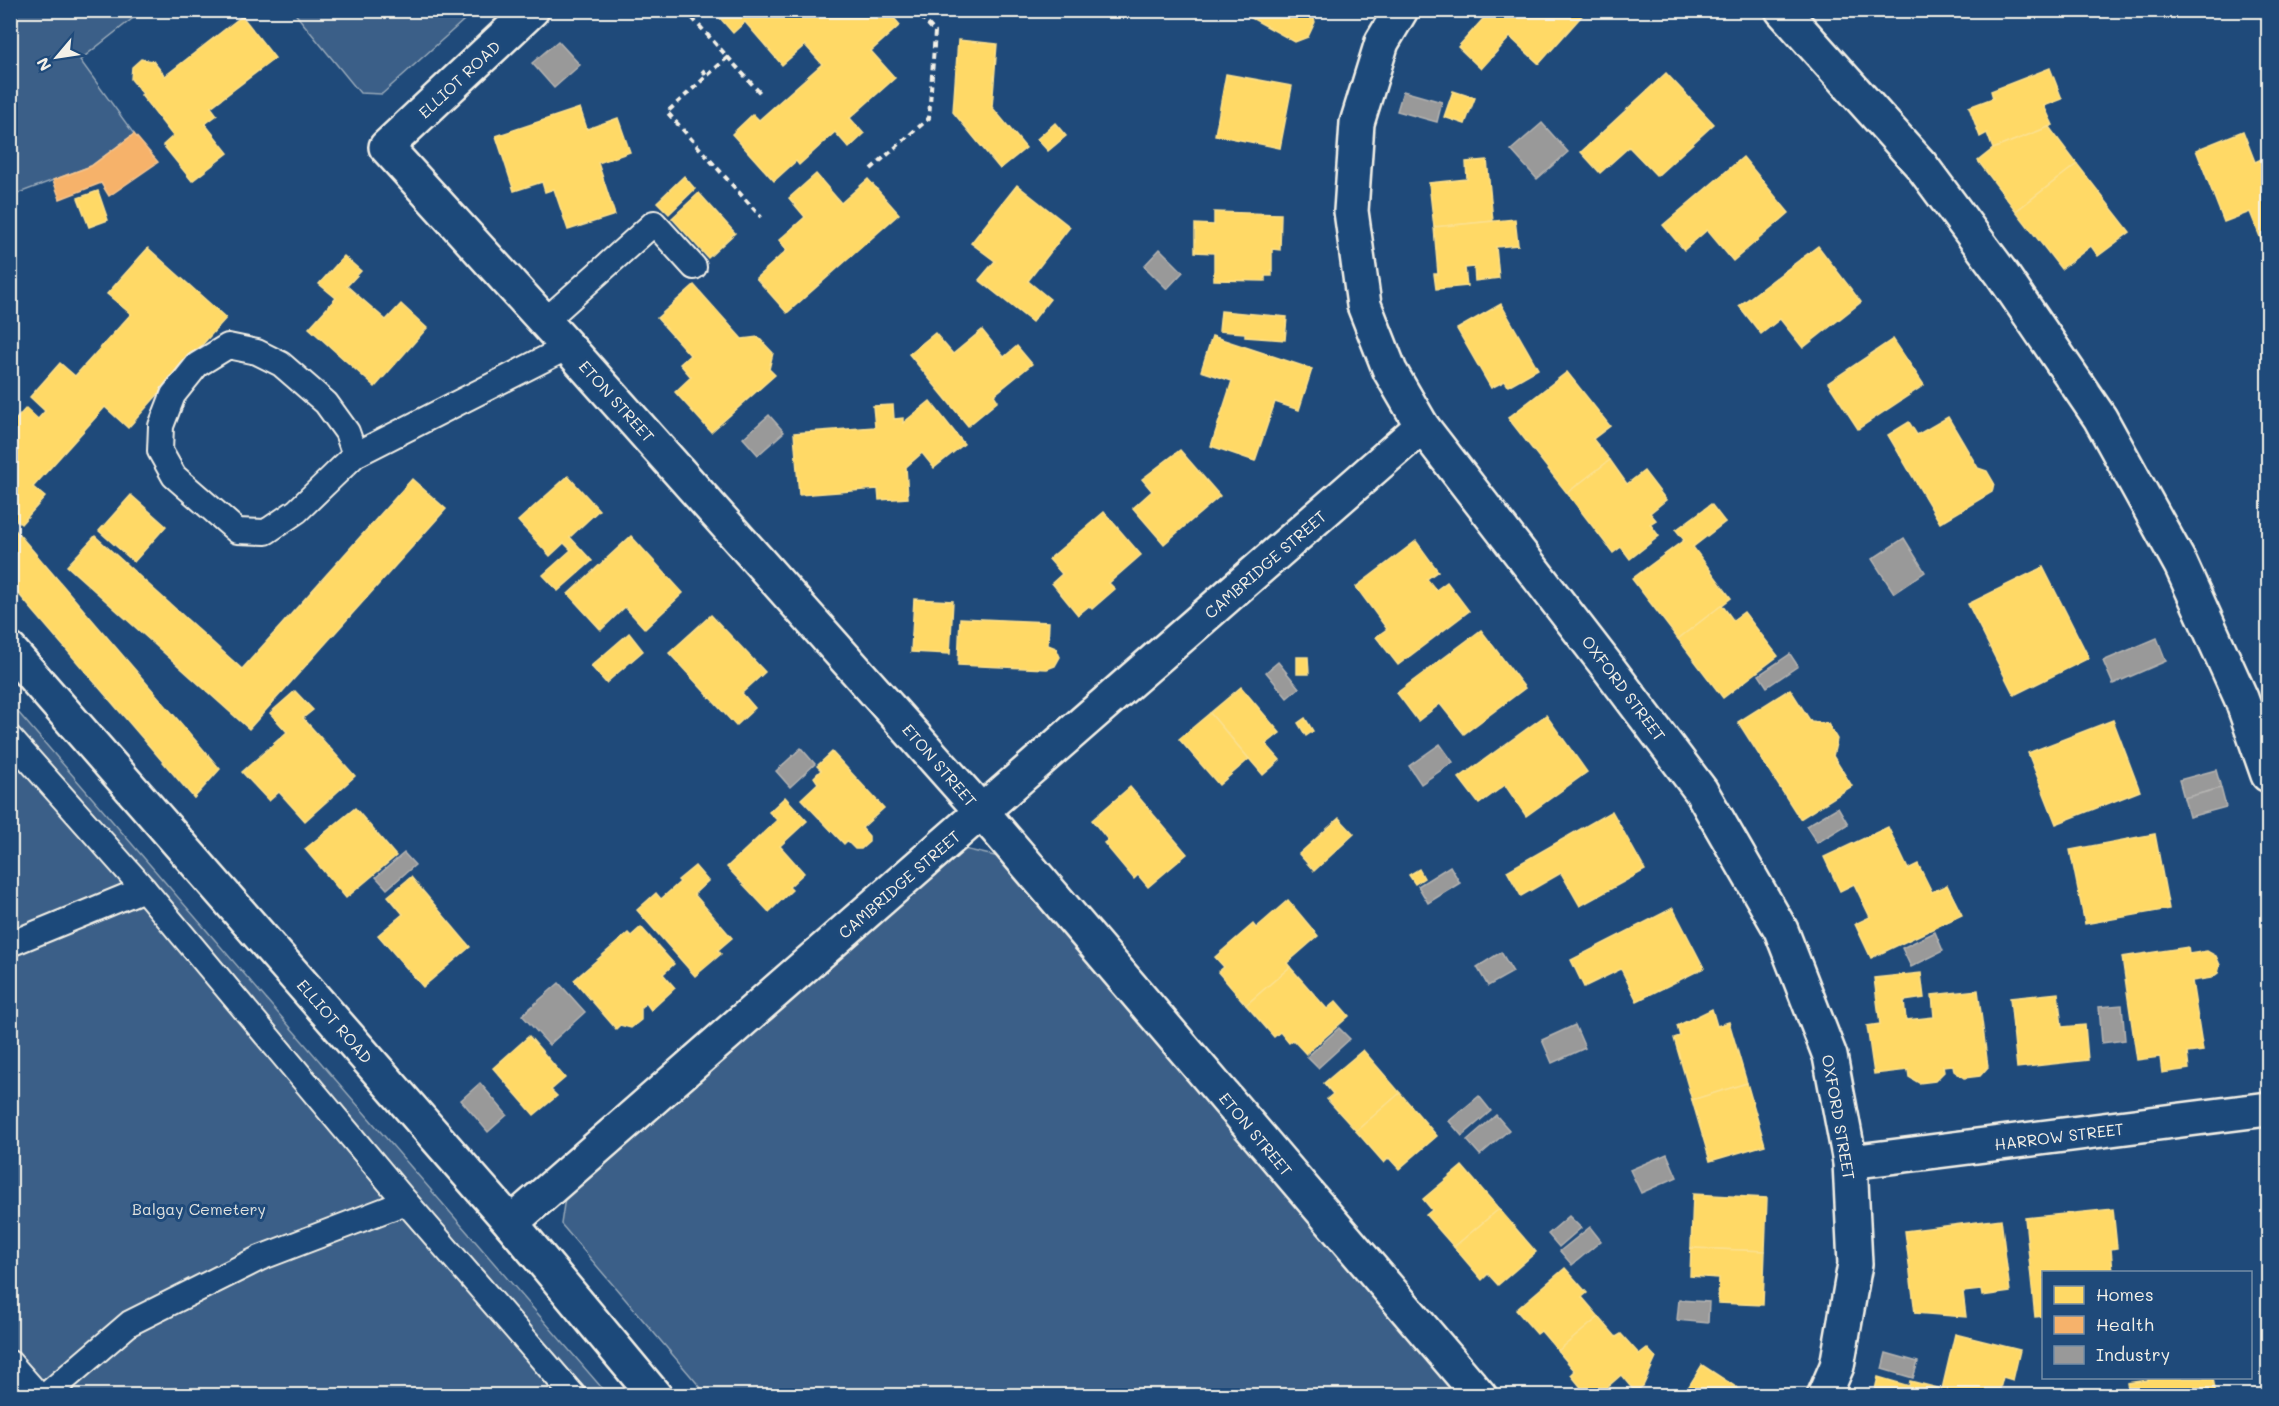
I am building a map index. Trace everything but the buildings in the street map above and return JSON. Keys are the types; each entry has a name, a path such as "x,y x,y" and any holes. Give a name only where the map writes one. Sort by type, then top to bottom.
{"street":[{"name":"ELLIOT ROAD","path":"386,147 532,10"},
{"name":"OXFORD STREET","path":"1401,10 1382,42 1357,123 1351,211 1364,305 1390,371 1422,426 1701,791 1781,930 1830,1056 1850,1162 1856,1264 1837,1366 1824,1395"},
{"path":"1782,10 1922,165 2002,274 2100,418 2181,565 2241,698 2268,775"},
{"name":"ETON STREET","path":"386,147 568,346 982,812 1480,1395"},
{"name":"CAMBRIDGE STREET","path":"511,1223 1422,426"},
{"name":"ELLIOT ROAD","path":"10,650 511,1223 655,1395"},
{"name":"HARROW STREET","path":"1850,1162 2268,1109"}],"lane":[{"path":"545,321 654,223 694,267"},
{"path":"355,455 347,432 326,403 282,364 257,352 228,346 197,365 173,395 161,426 160,451 174,476 237,531 266,532 297,511 355,455 568,346"},
{"path":"10,738 144,889 405,1202 574,1395"},
{"path":"10,944 144,889"},
{"path":"45,1395 130,1323 260,1258 405,1202"},
{"path":"10,1363 39,1395"}],"path":[{"path":"685,10 762,95"},
{"path":"871,169 929,118 935,32 915,10"},
{"path":"728,57 667,112 761,217"},
{"path":"702,70 708,76"}],"green space":[{"path":"11,11 142,11 80,60 134,134 91,166 11,196"},
{"path":"293,11 474,11 382,94 360,93"},
{"name":"Balgay Cemetery","path":"11,704 608,1395 11,1395"},
{"path":"964,849 999,857 1459,1395 707,1395 561,1224 565,1198"}]}
